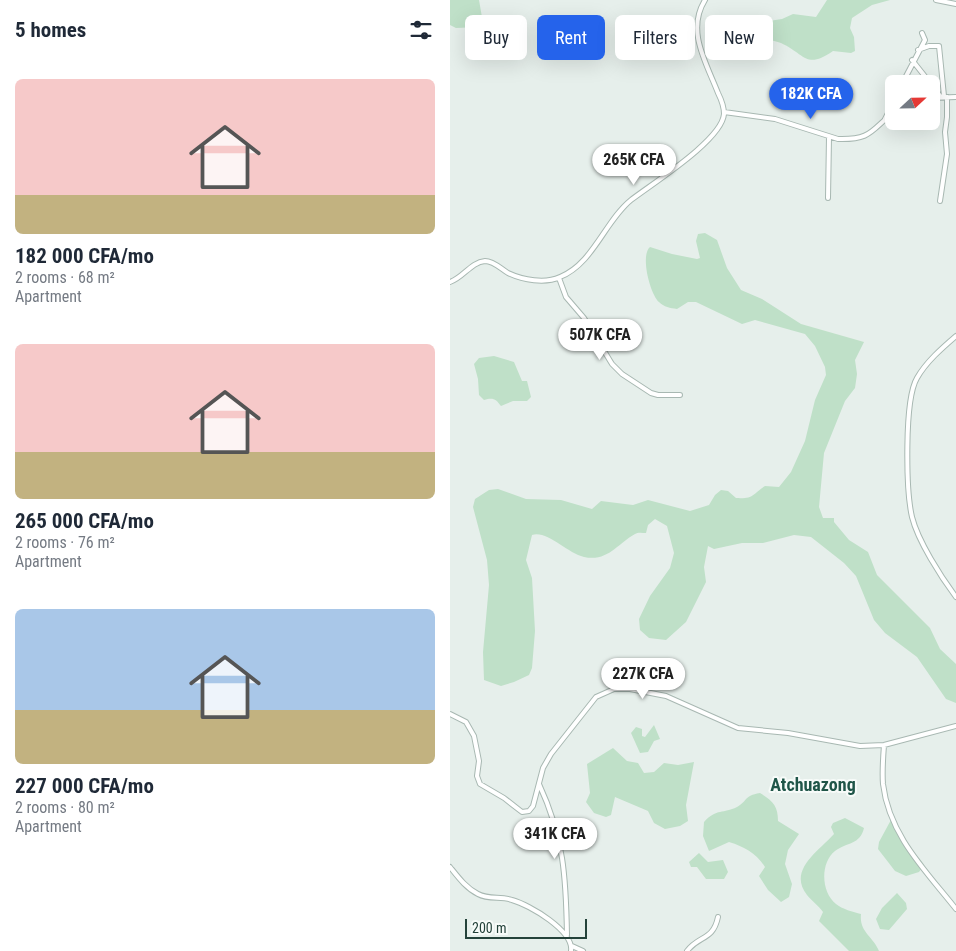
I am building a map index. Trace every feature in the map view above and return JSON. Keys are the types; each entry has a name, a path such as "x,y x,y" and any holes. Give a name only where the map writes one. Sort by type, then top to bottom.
{"street":[{"path":"450,282 480,262 487,261 517,277 540,280 559,278 585,257 629,202 707,142 721,124 724,112 702,58 696,30 696,18 705,0"},
{"path":"936,0 956,4"},
{"path":"906,75 912,60 925,40 922,33"},
{"path":"918,50 929,46 939,46 948,117 945,132 947,154 940,201"},
{"path":"912,60 924,75"},
{"path":"940,92 944,96"},
{"path":"940,97 956,96"},
{"path":"724,112 776,120 838,139 859,138 872,133 884,121"},
{"path":"828,198 829,136"},
{"path":"559,278 566,297 584,318 612,364 622,374 658,396 680,395"},
{"path":"956,336 933,358 916,379 909,404 907,453 912,517 917,532 956,597"},
{"path":"450,714 466,722 474,736 478,749 477,776 480,784 487,790 504,798 522,812 529,811 533,806 543,768 551,754 596,697 614,689 630,689 666,696 743,729 788,733 840,743 884,746 956,726"},
{"path":"884,746 883,783 886,800 895,823 907,847 956,909"},
{"path":"539,784 556,825 564,857 567,935 572,946 571,951"},
{"path":"450,867 462,882 479,895 520,903 567,935"},
{"path":"687,951 711,934 718,917"},
{"path":"572,946 583,951"}],"green space":[{"path":"450,0 479,0 482,15 465,15 465,28 456,28 450,25"},
{"path":"827,0 890,0 872,5 852,18 850,28 854,37 855,51 851,53 833,51 824,57 811,60 789,47 773,41 773,20 793,14 816,17"},
{"path":"705,233 717,240 727,268 741,290 762,299 801,324 864,342 855,360 857,374 855,388 845,401 824,453 819,507 823,518 834,518 834,522 849,540 868,552 877,575 930,628 940,649 956,664 956,703 946,699 917,657 885,633 874,620 856,576 844,563 811,537 794,535 763,543 742,543 714,549 708,546 704,567 706,582 686,622 666,640 649,638 640,630 639,619 650,596 670,568 674,553 667,526 655,519 648,525 646,533 636,533 606,555 600,557 592,558 577,555 551,539 538,534 532,535 526,560 532,578 535,631 532,668 529,675 501,686 484,680 483,652 489,585 487,560 473,507 475,499 489,490 498,489 526,499 561,500 592,509 601,501 633,505 648,500 690,511 709,505 715,495 721,490 728,491 736,498 747,498 765,486 779,487 791,472 805,441 815,400 826,375 825,367 815,346 805,334 755,320 742,324 696,302 688,302 677,309 667,307 659,302 652,291 646,266 647,251 650,247 697,259 700,258 696,241 698,234"},
{"path":"494,356 514,362 522,381 527,381 531,397 527,401 513,401 501,406 494,399 484,400 479,395 478,379 474,364 479,358"},
{"path":"654,725 660,739 654,741 648,752 640,753 631,733 636,727 642,729 642,736 645,737"},
{"path":"613,748 627,761 638,763 644,773 654,772 664,763 678,765 694,762 686,805 688,821 680,826 665,829 654,823 648,811 615,797 611,815 606,817 594,813 586,802 590,793 587,764"},
{"path":"760,793 774,804 778,821 799,834 788,850 785,864 792,884 789,897 781,902 768,890 759,876 765,867 754,854 745,848 729,842 709,851 703,836 704,822 709,818 716,813 737,807 748,797"},
{"path":"845,818 864,828 859,838 835,851 830,856 825,870 825,885 831,899 836,904 844,909 861,914 864,930 879,951 849,951 819,921 823,912 807,895 802,886 801,877 808,861 834,834 831,827 833,823"},
{"path":"892,818 902,841 924,865 919,872 906,876 895,871 878,849 879,842"},
{"path":"699,853 708,862 723,860 728,872 724,879 706,879 697,867 691,867 689,862"},
{"path":"897,893 906,903 907,909 889,930 880,929 876,919 882,908"}],"district":[{"name":"Atchuazong","path":"813,785"}]}
